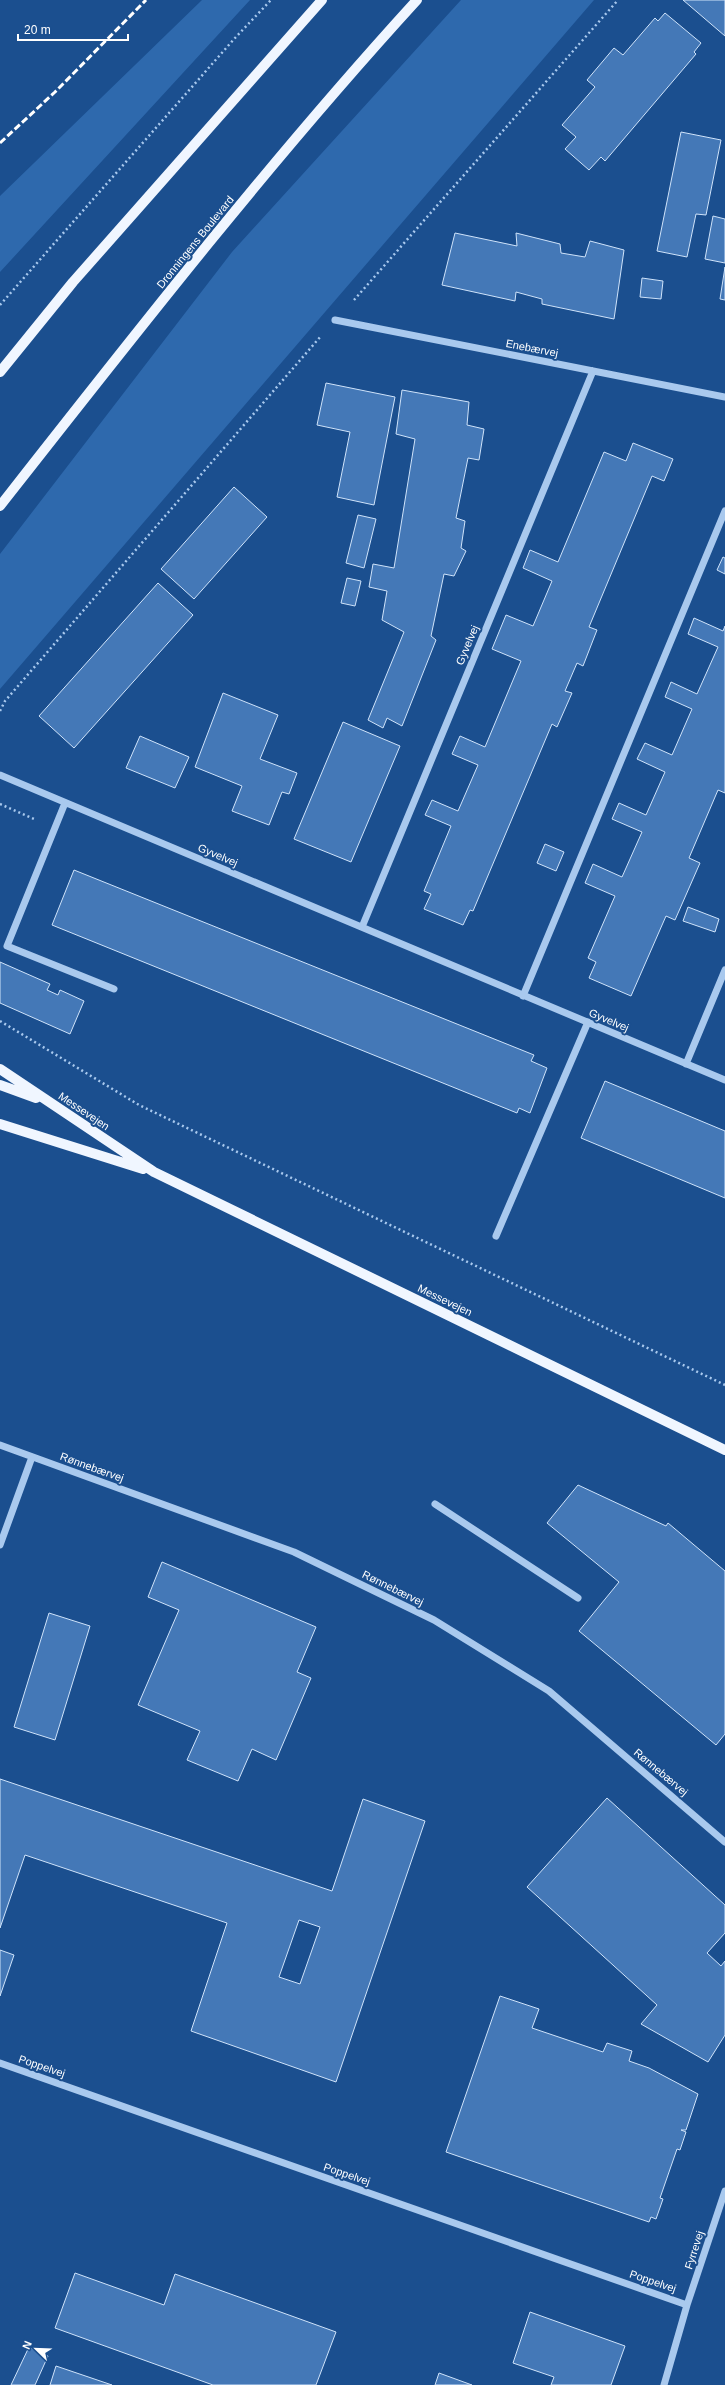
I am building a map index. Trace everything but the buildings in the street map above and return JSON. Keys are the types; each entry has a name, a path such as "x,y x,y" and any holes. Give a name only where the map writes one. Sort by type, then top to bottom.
{"main road":[{"path":"0,372 73,282 322,0"},
{"name":"Dronningens Boulevard","path":"0,506 124,347 342,82 418,0"},
{"name":"Messevejen","path":"0,1069 154,1172 725,1450"},
{"path":"0,1085 53,1105"},
{"name":"Messevejen","path":"0,1124 154,1172"}],"street":[{"name":"Enebærvej","path":"335,320 725,397"},
{"name":"Gyvelvej","path":"362,927 593,371"},
{"path":"524,996 725,510"},
{"name":"Gyvelvej","path":"0,776 725,1080"},
{"path":"65,803 7,946 114,989"},
{"path":"686,1064 725,970"},
{"path":"496,1236 588,1022"},
{"name":"Rønnebærvej","path":"0,1445 294,1552 434,1620 549,1691 725,1842"},
{"path":"0,1544 32,1457"},
{"path":"435,1504 578,1598"},
{"name":"Poppelvej","path":"0,2063 687,2304"},
{"name":"Fyrrevej","path":"664,2385 687,2304 725,2191"}],"path":[{"path":"0,305 235,38 271,0"},
{"path":"0,710 4,701 335,320 618,0"},
{"path":"0,804 16,811"},
{"path":"0,1021 139,1106 725,1385"}],"shaded area":[{"path":"202,0 250,0 0,272 0,196"},
{"path":"461,0 594,0 0,689 0,554 232,252"}],"railway":[{"path":"0,143 55,92 146,0"}]}
